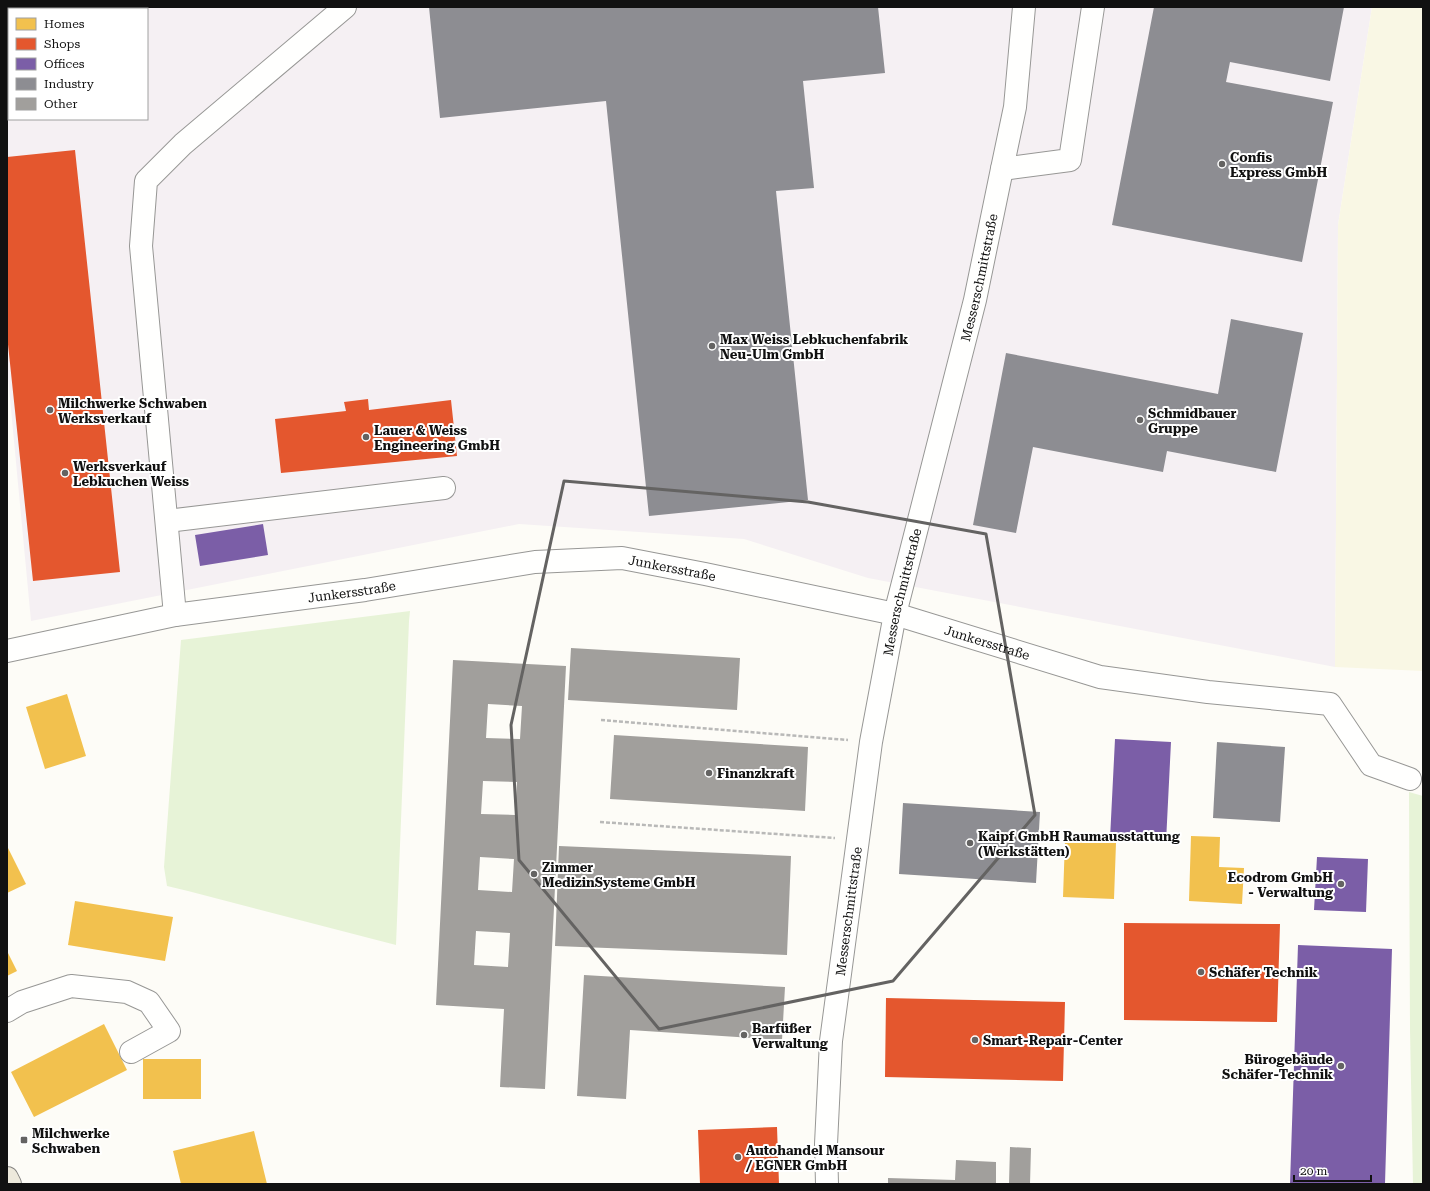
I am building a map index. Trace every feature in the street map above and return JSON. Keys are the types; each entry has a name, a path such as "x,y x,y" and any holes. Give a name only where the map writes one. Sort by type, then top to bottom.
{"main road":[{"path":"7,1178 10,1184"}],"street":[{"path":"175,615 141,246 146,181 183,144 345,7"},
{"name":"Messerschmittstraße","path":"827,1184 826,1144 831,1041 871,742 895,614 975,300 1015,107 1024,7"},
{"path":"1002,169 1070,160 1093,7"},
{"path":"167,521 444,488"},
{"name":"Junkersstraße","path":"7,651 175,615 365,590 536,562 622,558 895,614 1100,677 1208,692 1330,704 1371,765 1410,779"},
{"path":"7,1011 22,1002 71,986 127,992 149,1002 169,1031 131,1052"}],"path":[{"path":"601,720 871,742"},
{"path":"600,822 858,840"}],"highlighted area":[{"path":"564,481 808,502 986,534 1035,815 893,981 659,1029 519,860 511,725"}],"shaded area":[{"path":"7,7 1372,7 1338,225 1335,667 868,578 744,539 519,524 31,621 7,367"},
{"path":"1372,7 1423,7 1423,671 1335,667 1338,225"}],"green space":[{"path":"410,611 396,945 167,886 164,867 181,640"},
{"path":"1409,792 1423,796 1423,1184 1413,1184 1410,1030"}],"building: Homes":[{"path":"67,694 86,756 45,769 26,707"},
{"path":"1191,836 1220,837 1219,867 1244,868 1242,904 1189,901"},
{"path":"1065,840 1116,843 1114,899 1063,897"},
{"path":"7,846 26,884 7,893"},
{"path":"75,901 173,917 165,961 68,945"},
{"path":"7,951 17,971 7,976"},
{"path":"104,1024 127,1070 34,1117 11,1072"},
{"path":"143,1059 201,1059 201,1099 143,1099"},
{"path":"254,1131 267,1184 181,1184 173,1151"}],"building: Shops":[{"path":"75,150 120,572 33,581 7,335 7,157"},
{"name":"Lauer & Weiss Engineering GmbH","path":"368,399 369,410 451,400 457,456 281,473 275,419 346,411 344,402"},
{"name":"Schäfer Technik","path":"1124,923 1280,924 1277,1022 1124,1020"},
{"name":"Smart-Repair-Center","path":"886,998 1065,1002 1063,1081 885,1077"},
{"name":"Autohandel Mansour / EGNER GmbH","path":"777,1127 779,1184 700,1184 698,1130"}],"building: Offices":[{"path":"263,524 268,555 200,566 195,535"},
{"path":"1115,739 1171,742 1166,842 1110,839"},
{"name":"Ecodrom GmbH - Verwaltung","path":"1317,857 1368,859 1366,912 1314,910"},
{"name":"Bürogebäude Schäfer-Technik","path":"1298,945 1392,949 1385,1184 1290,1184"}],"building: Industry":[{"name":"Max Weiss Lebkuchenfabrik Neu-Ulm GmbH","path":"429,7 878,7 885,73 803,81 814,188 776,191 808,500 649,516 606,101 440,118"},
{"name":"Confis Express GmbH","path":"1154,7 1344,7 1330,81 1230,62 1226,82 1333,102 1302,262 1112,225"},
{"name":"Schmidbauer Gruppe","path":"1231,319 1303,333 1276,472 1167,451 1163,472 1033,447 1016,533 973,525 1006,353 1218,394"},
{"path":"1217,742 1285,747 1280,822 1213,818"},
{"name":"Kaipf GmbH Raumausstattung (Werkstätten)","path":"903,803 1040,812 1036,883 899,874"}],"building: Other":[{"path":"571,648 740,658 737,710 568,700"},
{"name":"Zimmer MedizinSysteme GmbH","path":"453,660 566,666 545,1089 500,1087 504,1009 436,1005","holes":["488,704 522,706 520,739 486,738","483,781 517,782 515,815 481,814","480,857 514,859 512,892 478,890","476,931 510,933 508,967 474,965"]},
{"name":"Finanzkraft","path":"614,735 808,747 805,811 610,799"},
{"path":"559,846 791,856 787,955 555,946"},
{"name":"Barfüßer Verwaltung","path":"584,975 785,987 782,1040 630,1030 626,1099 577,1096"},
{"path":"1010,1147 1031,1148 1030,1184 1009,1184"},
{"path":"956,1160 996,1162 996,1184 888,1184 888,1178 955,1180"}],"place":[{"name":"Confis Express GmbH","path":"1222,164"},
{"name":"Max Weiss Lebkuchenfabrik Neu-Ulm GmbH","path":"712,346"},
{"name":"Milchwerke Schwaben Werksverkauf","path":"50,410"},
{"name":"Schmidbauer Gruppe","path":"1140,420"},
{"name":"Lauer & Weiss Engineering GmbH","path":"366,437"},
{"name":"Werksverkauf Lebkuchen Weiss","path":"65,473"},
{"name":"Finanzkraft","path":"709,773"},
{"name":"Kaipf GmbH Raumausstattung (Werkstätten)","path":"970,843"},
{"name":"Zimmer MedizinSysteme GmbH","path":"534,874"},
{"name":"Ecodrom GmbH - Verwaltung","path":"1341,884"},
{"name":"Schäfer Technik","path":"1201,972"},
{"name":"Barfüßer Verwaltung","path":"744,1035"},
{"name":"Smart-Repair-Center","path":"975,1040"},
{"name":"Bürogebäude Schäfer-Technik","path":"1341,1066"},
{"name":"Milchwerke Schwaben","path":"24,1140"},
{"name":"Autohandel Mansour / EGNER GmbH","path":"738,1157"}]}
